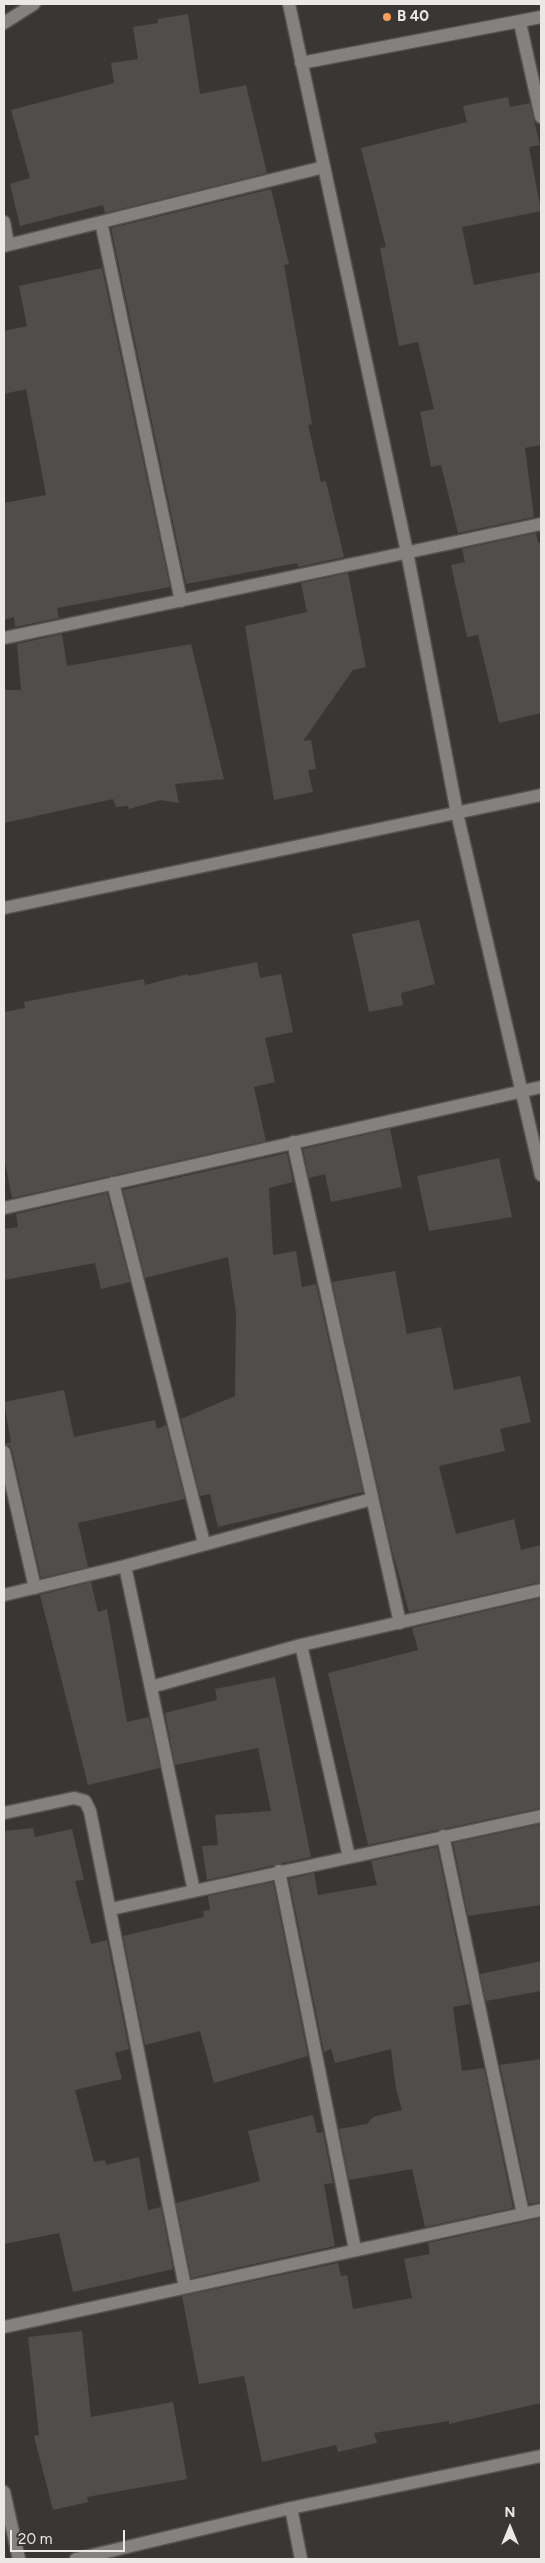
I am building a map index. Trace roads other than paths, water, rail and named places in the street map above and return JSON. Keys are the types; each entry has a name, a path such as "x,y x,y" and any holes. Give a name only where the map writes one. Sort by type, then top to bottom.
{"street":[{"path":"4,23 35,4"},
{"path":"289,4 407,552 457,812 541,1175"},
{"path":"301,63 541,17"},
{"path":"520,22 541,118"},
{"path":"4,222 6,245 324,167"},
{"path":"100,222 181,601"},
{"path":"4,638 541,524"},
{"path":"4,908 541,795"},
{"path":"4,1208 541,1087"},
{"path":"293,1142 400,1623"},
{"path":"113,1184 204,1543"},
{"path":"4,1452 35,1588"},
{"path":"4,1595 125,1566 204,1543 372,1499"},
{"path":"125,1566 194,1891"},
{"path":"151,1688 301,1645 541,1590"},
{"path":"301,1645 349,1857"},
{"path":"4,1813 74,1798 85,1801 90,1811 112,1909 185,2287"},
{"path":"112,1909 279,1871 541,1816"},
{"path":"443,1836 523,2214"},
{"path":"279,1871 355,2249"},
{"path":"4,2327 541,2210"},
{"path":"76,2559 291,2508 541,2456"},
{"path":"4,2492 19,2559"},
{"path":"291,2508 301,2559"}],"place":[{"name":"B 40","path":"387,17"}]}
